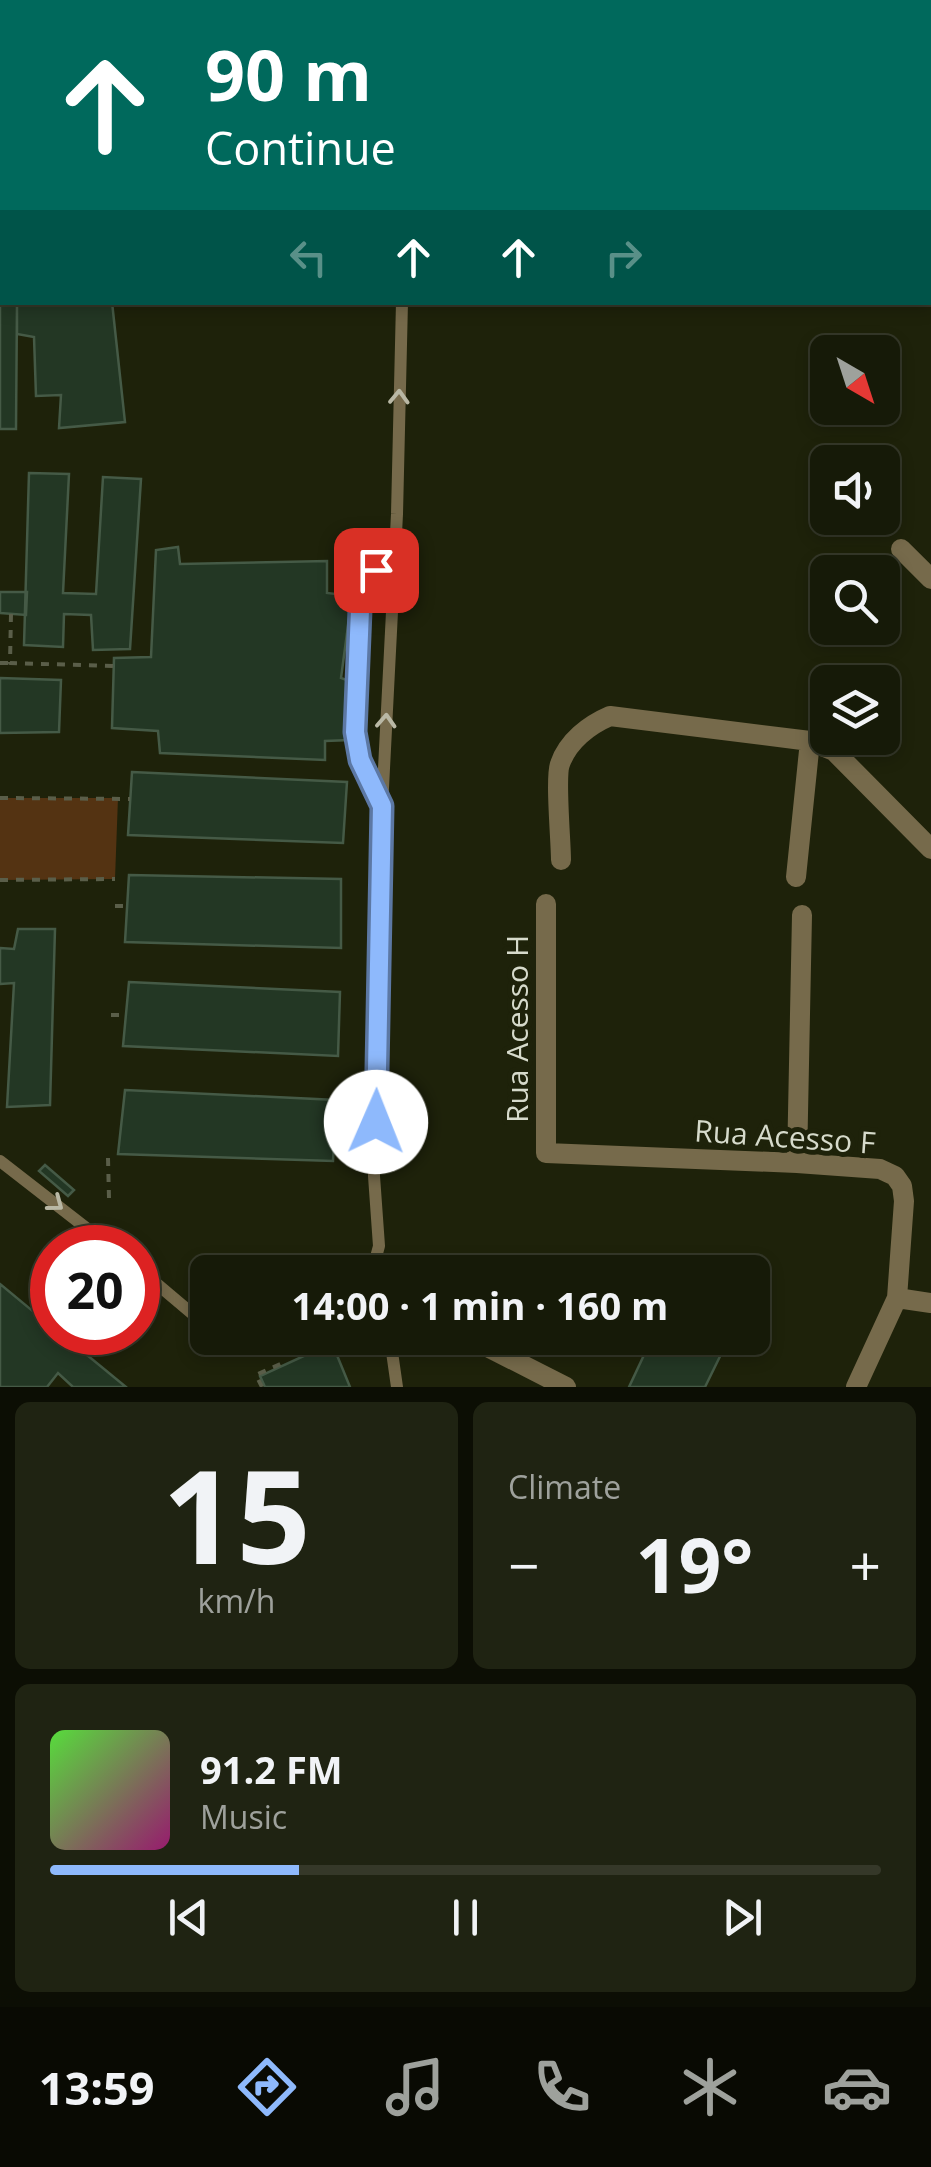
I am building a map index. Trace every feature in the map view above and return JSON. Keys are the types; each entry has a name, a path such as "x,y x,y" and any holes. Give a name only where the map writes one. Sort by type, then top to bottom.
{"street":[{"path":"901,548 931,578"},
{"path":"561,860 558,766 590,725 610,716 810,741 796,877"},
{"path":"838,755 931,849"},
{"name":"Rua Acesso H","path":"546,904 546,1153"},
{"path":"797,1163 802,915"},
{"name":"Rua Acesso F","path":"546,1153 880,1169 895,1176 902,1186 904,1201 897,1298"},
{"path":"856,1387 897,1298 931,1302"},
{"path":"503,1355 566,1387"}],"lane":[{"path":"379,1255 374,1176 382,806 402,305"},
{"path":"382,806 360,760 355,732 359,627 365,588 395,550"},
{"path":"0,1160 83,1225"},
{"path":"376,1255 378,1246"},
{"path":"160,1287 190,1312"},
{"path":"392,1355 397,1387"}],"path":[{"path":"10,663 11,614"},
{"path":"0,663 114,666"},
{"path":"0,798 130,800"},
{"path":"0,880 115,878"},
{"path":"114,906 127,906"},
{"path":"111,1015 126,1015"},
{"path":"108,1158 109,1198"},
{"path":"262,1387 256,1375 297,1355"}],"shaded area":[{"path":"0,798 118,798 115,879 0,880"}],"building":[{"path":"0,305 17,305 16,429 0,429"},
{"path":"17,305 112,305 125,422 59,428 61,395 36,396 34,337 17,334"},
{"path":"29,473 69,474 63,593 96,594 103,477 141,479 130,649 93,650 91,615 64,614 63,647 24,645"},
{"path":"178,547 180,564 327,561 327,593 352,596 341,678 352,682 350,740 325,741 325,760 160,753 158,731 112,728 114,658 151,657 156,550"},
{"path":"0,592 27,592 26,615 0,613"},
{"path":"0,678 61,680 59,732 0,733"},
{"path":"132,772 347,782 343,843 128,835"},
{"path":"129,875 341,879 341,948 125,942"},
{"path":"18,929 55,929 50,1105 7,1107 14,983 0,984 0,948 14,949"},
{"path":"129,982 340,992 338,1056 123,1046"},
{"path":"125,1090 336,1100 333,1161 118,1154"},
{"path":"45,1165 74,1190 68,1196 39,1171"},
{"path":"0,1284 30,1309 30,1355 87,1355 126,1387 73,1387 58,1373 47,1387 0,1387"},
{"path":"306,1355 337,1355 350,1387 265,1387 260,1376"},
{"path":"644,1355 721,1355 705,1387 629,1387"}],"route":[{"path":"376,570 365,588 360,610 355,732 360,760 382,806 376,1122"}]}
